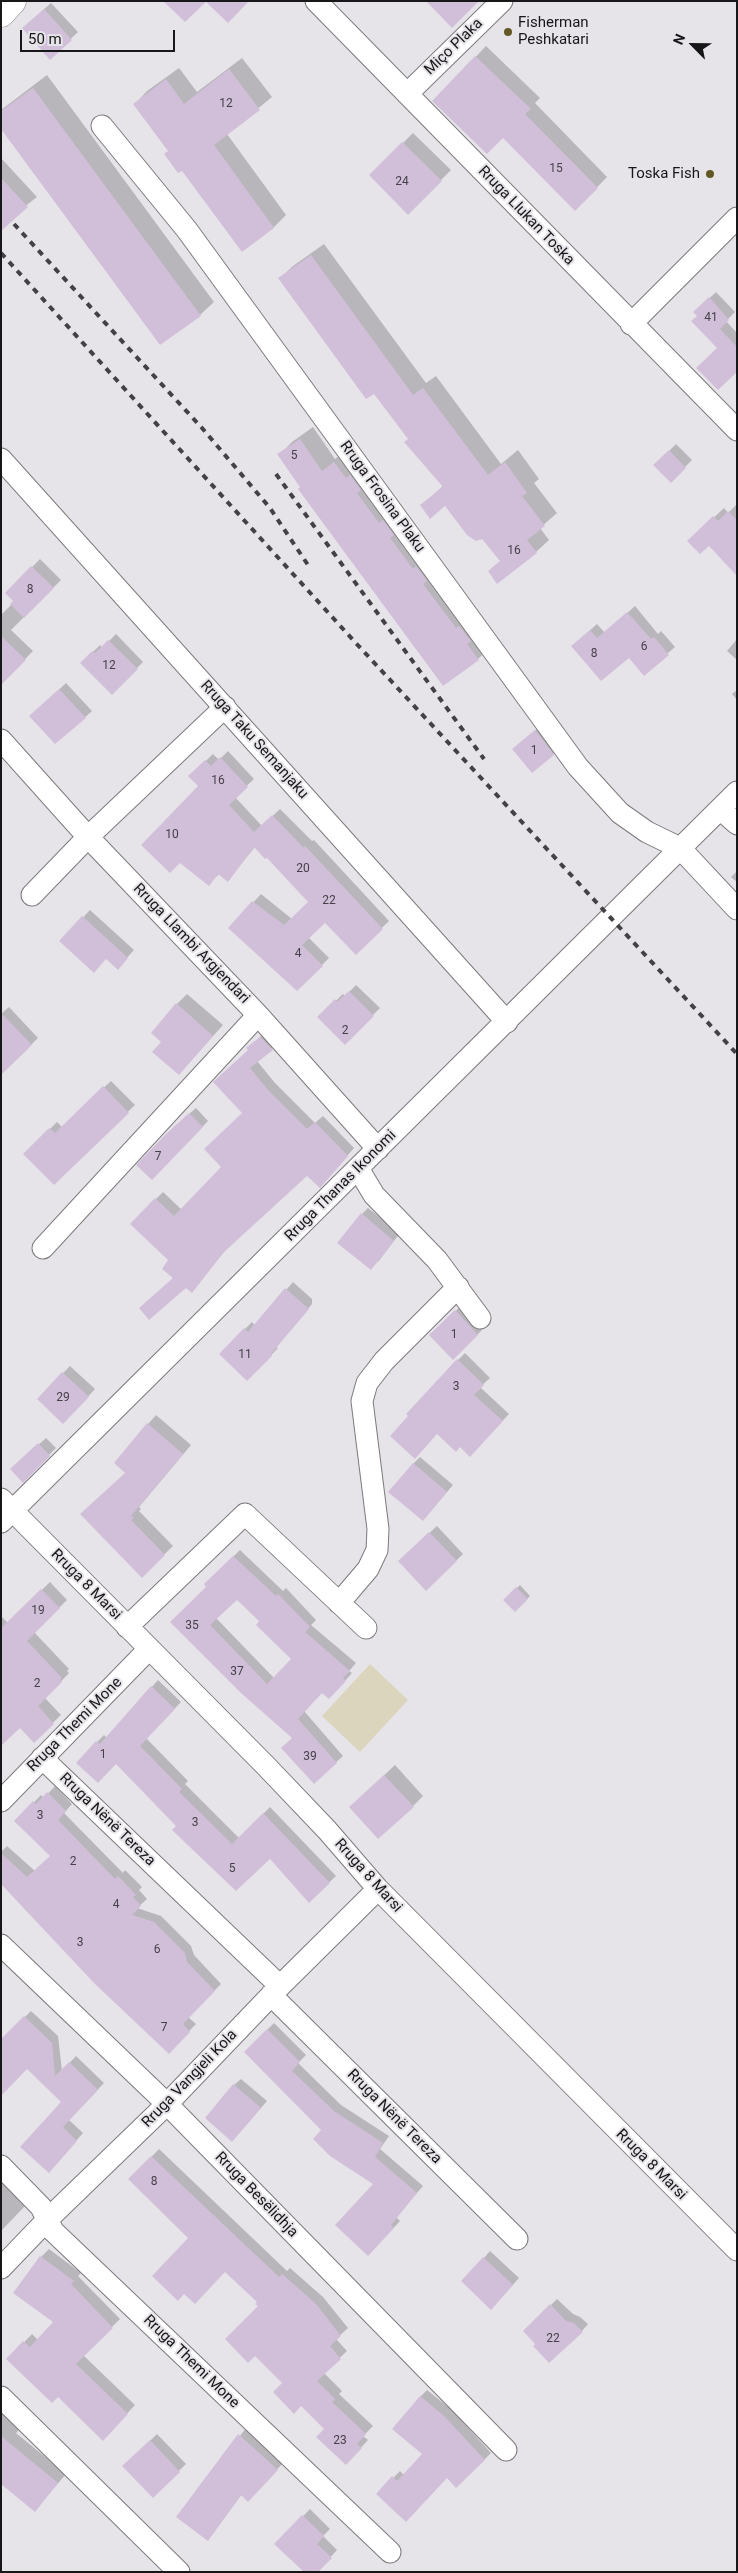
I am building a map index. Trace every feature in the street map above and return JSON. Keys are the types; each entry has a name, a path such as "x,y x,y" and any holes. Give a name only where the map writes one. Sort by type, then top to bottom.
{"main road":[{"path":"1,13 12,1"}],"street":[{"name":"Rruga Llukan Toska","path":"316,1 737,430"},
{"name":"Miço Plaka","path":"406,94 502,1"},
{"name":"Rruga Frosina Plaku","path":"102,126 187,230 578,767 620,813 647,832 680,848"},
{"path":"631,324 737,218"},
{"name":"Rruga Taku Semanjaku","path":"1,459 507,1022"},
{"path":"32,895 88,837 225,707"},
{"name":"Rruga Llambi Argjendari","path":"1,740 88,837 258,1015 378,1150"},
{"name":"Rruga Thanas Ikonomi","path":"5,1511 358,1170 737,792"},
{"path":"720,809 737,824"},
{"path":"680,848 737,909"},
{"path":"43,1248 258,1015"},
{"path":"358,1170 374,1195 436,1260 480,1318"},
{"path":"340,1603 368,1570 377,1550 378,1529 362,1401 367,1383 384,1361 458,1287"},
{"name":"Rruga 8 Marsi","path":"5,1511 127,1627 266,1766 327,1830 378,1889 737,2250"},
{"path":"127,1627 245,1514 366,1628"},
{"name":"Rruga Themi Mone","path":"1,1801 149,1650"},
{"name":"Rruga Nënë Tereza","path":"42,1758 276,1990 517,2239"},
{"name":"Rruga Vangjeli Kola","path":"1,2268 48,2219 167,2104 276,1990 378,1889"},
{"name":"Rruga Besëlidhja","path":"1,1944 167,2104 506,2450"},
{"name":"Rruga Themi Mone","path":"1,2166 41,2206 53,2231 390,2552"},
{"path":"1,2397 179,2572"}],"shaded area":[{"path":"370,1664 408,1700 360,1752 322,1716"}],"building":[{"path":"163,1 249,1 228,23 206,2 185,22"},
{"path":"426,1 479,1 452,28"},
{"path":"44,9 72,40 50,60 22,28"},
{"path":"475,56 531,109 525,114 598,188 575,211 503,138 487,154 432,101"},
{"path":"229,69 260,110 214,145 274,228 242,252 182,171 178,173 164,154 168,151 133,104 166,79 184,104"},
{"path":"33,88 201,316 160,345 1,129 1,111"},
{"path":"402,142 442,181 408,215 369,175"},
{"path":"1,178 28,207 1,231"},
{"path":"311,255 413,395 423,388 488,475 505,462 527,493 522,496 545,526 527,540 537,553 497,584 488,571 500,561 482,539 476,541 467,535 445,506 430,519 420,505 443,487 404,442 408,439 374,394 366,399 278,278"},
{"path":"709,297 729,320 720,329 737,347 737,372 718,390 696,368 717,348 691,321 697,316 693,312"},
{"path":"300,439 322,471 334,462 346,478 350,475 361,490 357,493 379,523 383,520 394,535 390,538 413,569 416,566 427,581 423,584 456,628 459,626 471,641 467,644 479,660 443,686 298,489 300,487 277,454"},
{"path":"669,450 686,468 671,483 653,465"},
{"path":"728,511 737,520 737,576 709,546 700,554 687,541 713,516 718,521"},
{"path":"31,566 54,588 24,618 10,604 13,601 5,593"},
{"path":"627,612 651,639 654,637 669,655 644,676 629,658 601,681 571,646 590,630 597,638"},
{"path":"1,636 26,660 1,685"},
{"path":"108,640 138,669 112,695 80,663 92,651 95,653"},
{"path":"59,689 86,718 55,744 29,716"},
{"path":"535,730 554,755 532,773 512,749"},
{"path":"220,757 248,787 229,805 254,832 272,815 304,848 305,846 383,929 356,955 325,923 302,945 323,966 297,991 228,928 252,901 284,925 308,902 267,858 265,859 254,847 228,882 218,874 209,886 180,863 170,873 141,845 198,786 188,776 205,760 211,766"},
{"path":"82,916 128,958 118,970 106,959 94,973 59,941"},
{"path":"349,991 374,1016 345,1045 317,1017 335,999 337,1002"},
{"path":"176,1003 213,1036 179,1075 152,1052 161,1042 151,1033"},
{"path":"1,1013 32,1045 1,1075"},
{"path":"260,1037 273,1050 250,1068 268,1090 307,1129 315,1122 348,1156 320,1188 307,1176 223,1253 192,1293 186,1288 149,1320 139,1308 173,1278 162,1269 168,1260 130,1224 155,1198 174,1216 221,1167 204,1149 242,1113 213,1082 248,1050 246,1048"},
{"path":"103,1086 129,1113 54,1185 23,1154 49,1128 55,1133"},
{"path":"189,1113 203,1127 152,1180 136,1165"},
{"path":"361,1213 394,1241 371,1270 337,1243"},
{"path":"285,1288 309,1309 271,1354 272,1356 247,1381 219,1354 244,1328 248,1332"},
{"path":"455,1310 478,1335 453,1360 429,1335"},
{"path":"457,1359 484,1385 474,1395 503,1421 470,1457 460,1447 456,1452 437,1434 415,1459 390,1436 408,1416 406,1414"},
{"path":"62,1372 89,1397 63,1424 37,1399"},
{"path":"147,1423 183,1454 131,1516 134,1518 131,1520 165,1555 142,1578 80,1514 125,1473 114,1463"},
{"path":"38,1443 50,1456 23,1483 10,1469"},
{"path":"413,1463 447,1492 423,1521 388,1492"},
{"path":"429,1532 457,1561 426,1591 398,1561"},
{"path":"233,1556 276,1596 278,1594 310,1627 305,1632 350,1671 343,1678 346,1681 329,1699 322,1693 298,1719 337,1763 314,1784 281,1748 292,1738 241,1693 170,1622 206,1587 204,1584","holes":["237,1600 259,1621 256,1625 291,1659 267,1684 210,1625"]},
{"path":"516,1587 528,1599 515,1612 503,1600"},
{"path":"41,1589 60,1608 27,1641 62,1678 60,1680 62,1682 38,1706 54,1724 34,1743 20,1728 1,1746 1,1628"},
{"path":"151,1686 175,1709 140,1746 182,1789 179,1792 232,1844 263,1813 330,1883 309,1903 270,1859 236,1891 172,1830 176,1826 116,1764 98,1783 76,1763 96,1741 100,1744"},
{"path":"384,1775 414,1807 378,1839 349,1807"},
{"path":"47,1792 66,1811 58,1820 115,1879 118,1876 136,1895 133,1897 141,1906 132,1915 154,1922 185,1953 187,1962 215,1991 183,2024 190,2032 169,2054 95,1984 1,1884 1,1853 27,1877 50,1856 14,1821 33,1801 36,1804"},
{"path":"24,2016 52,2043 55,2076 69,2062 98,2090 63,2127 77,2141 49,2173 20,2147 61,2102 27,2069 1,2096 1,2039"},
{"path":"267,2029 300,2062 292,2071 334,2111 383,2143 375,2157 417,2193 391,2225 394,2228 368,2256 335,2225 373,2184 330,2156 313,2139 321,2130 244,2052"},
{"path":"233,2084 261,2108 232,2142 205,2118"},
{"path":"151,2156 279,2277 282,2274 316,2304 341,2336 330,2346 341,2359 317,2381 335,2399 332,2402 366,2434 357,2444 362,2448 346,2465 316,2437 324,2429 301,2406 294,2414 273,2392 282,2383 255,2356 248,2363 225,2339 258,2306 255,2304 257,2302 225,2272 195,2304 184,2294 178,2301 152,2276 188,2238 128,2179"},
{"path":"40,2256 74,2281 71,2284 113,2328 76,2364 128,2414 103,2441 58,2397 52,2403 6,2359 23,2341 30,2347 53,2322 13,2293"},
{"path":"483,2257 513,2285 491,2310 461,2281"},
{"path":"550,2304 566,2321 574,2323 583,2332 549,2363 533,2346 535,2344 523,2331"},
{"path":"420,2396 445,2417 485,2460 456,2488 447,2478 406,2522 376,2494 392,2476 397,2481 422,2454 392,2429"},
{"path":"238,2434 278,2470 248,2502 241,2495 208,2541 176,2517"},
{"path":"1,2436 58,2483 35,2512 1,2484"},
{"path":"150,2440 180,2472 153,2498 122,2466"},
{"path":"302,2515 324,2536 317,2544 332,2558 318,2572 304,2572 274,2544"}],"railway":[{"path":"14,224 202,428 270,508 310,568"},
{"path":"1,253 354,641 737,1054"},
{"path":"276,474 484,759"}],"place":[{"name":"Fisherman Peshkatari","path":"508,32"},
{"name":"Toska Fish","path":"710,174"}]}
